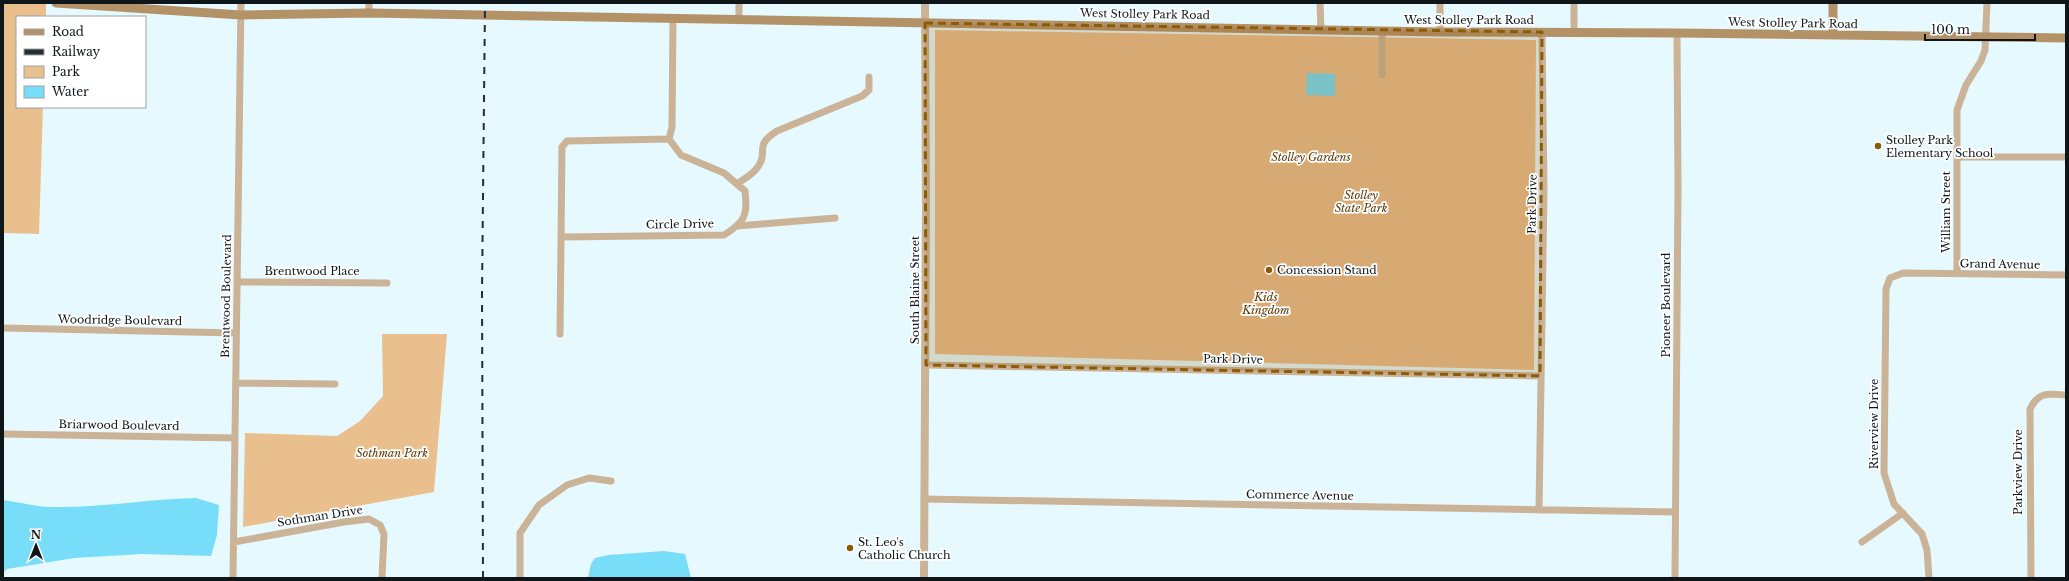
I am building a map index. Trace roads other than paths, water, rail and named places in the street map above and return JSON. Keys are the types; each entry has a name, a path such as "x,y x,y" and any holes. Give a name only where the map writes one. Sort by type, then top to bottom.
{"main road":[{"name":"West Stolley Park Road","path":"56,3 241,15 369,13 1440,32 1574,32 2066,38"},
{"path":"1833,3 1833,35"}],"street":[{"name":"Brentwood Boulevard","path":"233,578 236,333 241,150 241,3"},
{"path":"369,3 369,13"},
{"path":"739,3 739,20"},
{"name":"South Blaine Street","path":"924,578 926,365 925,3"},
{"path":"1320,3 1320,30"},
{"path":"1440,3 1440,32"},
{"path":"1574,3 1574,32"},
{"name":"William Street","path":"1956,274 1957,110 1966,85 1981,61 1986,37 1987,3"},
{"path":"669,139 672,127 673,19"},
{"path":"1382,31 1382,75"},
{"name":"Park Drive","path":"1539,510 1544,190 1542,32"},
{"name":"Pioneer Boulevard","path":"1675,578 1678,189 1677,33"},
{"path":"737,184 757,168 762,159 762,146 766,138 777,131 862,96 869,90 869,77"},
{"path":"669,139 681,155 724,173 745,190 746,203 744,215 738,226"},
{"path":"560,334 562,147 567,141 669,139"},
{"path":"1957,156 2066,157"},
{"path":"738,226 835,218"},
{"name":"Circle Drive","path":"561,237 724,235 738,226"},
{"name":"Grand Avenue","path":"1889,282 1890,278 1903,273 2066,275"},
{"name":"Brentwood Place","path":"238,282 387,283"},
{"name":"Riverview Drive","path":"1889,282 1886,289 1884,473 1894,504 1922,534 1927,550 1929,578"},
{"name":"Woodridge Boulevard","path":"3,328 236,333"},
{"name":"Park Drive","path":"926,365 1540,376"},
{"path":"236,382 335,384"},
{"name":"Parkview Drive","path":"2031,578 2030,409 2035,400 2043,394 2066,394"},
{"name":"Briarwood Boulevard","path":"3,434 235,438"},
{"path":"520,578 520,533 538,505 566,485 589,478 611,481"},
{"name":"Commerce Avenue","path":"924,499 1675,512"},
{"path":"1862,542 1904,513"},
{"name":"Sothman Drive","path":"234,542 344,522 369,519 380,525 384,534 382,578"}],"water":[{"path":"1307,73 1335,74 1335,96 1306,95"},
{"path":"196,498 219,505 217,535 211,556 142,554 74,558 7,569 3,573 3,500 40,506 70,507"},
{"path":"664,551 685,554 691,578 588,578 591,564 595,558 609,555"}],"railway":[{"path":"483,578 482,292 485,3"}],"place":[{"name":"Stolley Park Elementary School","path":"1878,146"},
{"name":"Concession Stand","path":"1269,270"},
{"name":"St. Leo's Catholic Church","path":"850,548"}],"park label":[{"name":"Stolley Gardens","path":"1311,157"},
{"name":"Stolley State Park","path":"1361,201"},
{"name":"Kids Kingdom","path":"1266,303"},
{"name":"Sothman Park","path":"392,453"}]}
